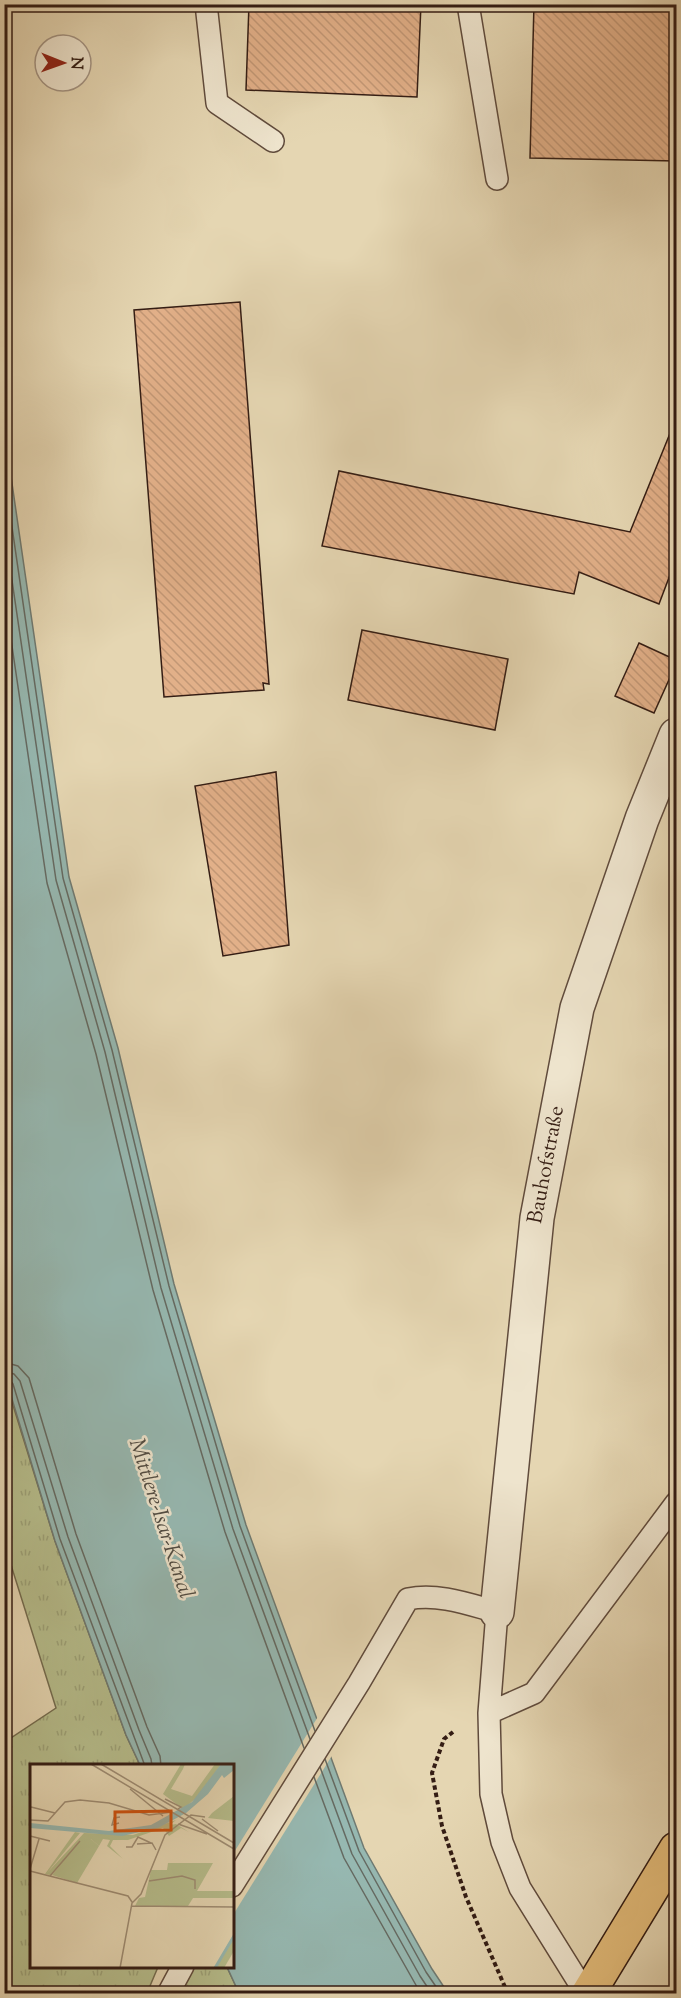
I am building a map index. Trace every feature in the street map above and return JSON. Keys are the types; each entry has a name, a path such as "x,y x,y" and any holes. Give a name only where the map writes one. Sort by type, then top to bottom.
{"highway":[{"path":"587,1994 676,1850"}],"street":[{"name":"Bauhofstraße","path":"497,1612 537,1218 576,1008 642,819 676,735"}],"lane":[{"path":"206,4 217,104 273,141"},
{"path":"468,4 497,179"},
{"path":"489,1713 534,1693 676,1503"},
{"path":"234,1883 359,1683 408,1599 423,1596 456,1600 497,1612 489,1713 491,1794 502,1842 520,1888 587,1994"},
{"path":"168,1994 182,1968"}],"green space":[{"path":"4,1376 55,1541 126,1735 140,1764 30,1764 30,1968 158,1968 147,1993 5,1993 5,1742 56,1708 5,1546"},
{"path":"176,1968 227,1968 239,1993 185,1993 186,1989"}],"water":[{"name":"Mittlere-Isar-Kanal","path":"4,428 69,877 118,1048 174,1284 246,1525 364,1848 432,1969 448,1993 239,1993 227,1968 234,1968 234,1764 140,1764 126,1735 55,1541 5,1376"}],"pier":[{"path":"319,1715 333,1754 234,1913 234,1852"}],"building":[{"path":"249,4 421,4 417,97 246,90"},
{"path":"534,4 676,4 676,161 530,158"},
{"path":"240,302 269,684 263,683 264,690 164,697 134,310"},
{"path":"675,421 676,559 659,604 579,572 574,594 322,546 339,471 630,532"},
{"path":"362,630 508,659 495,730 348,700"},
{"path":"639,643 676,660 654,713 615,696"},
{"path":"276,772 289,945 223,956 195,786"}]}
